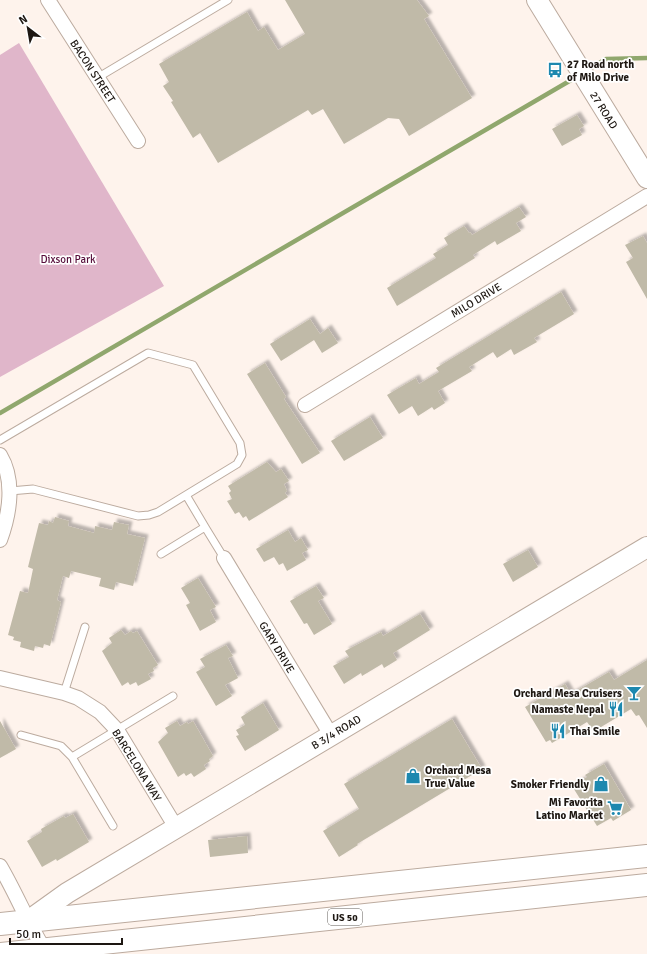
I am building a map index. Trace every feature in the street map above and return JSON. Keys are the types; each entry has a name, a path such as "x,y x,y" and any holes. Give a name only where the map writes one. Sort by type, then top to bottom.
{"highway":[{"path":"0,924 647,856"},
{"name":"US 50","path":"0,954 46,951 647,885"}],"street":[{"name":"BACON STREET","path":"48,0 138,141"},
{"name":"27 ROAD","path":"537,0 647,178"},
{"name":"MILO DRIVE","path":"305,404 647,196"},
{"path":"0,454 6,465 10,491 4,528 0,540"},
{"name":"B 3/4 ROAD","path":"28,921 67,893 177,829 331,734 647,547"},
{"name":"GARY DRIVE","path":"224,558 331,734"},
{"name":"BARCELONA WAY","path":"0,678 64,693 78,698 100,712 117,730 177,829"},
{"path":"0,866 18,896 28,921 46,951"}],"lane":[{"path":"97,78 228,0"},
{"path":"0,440 148,353 193,365 240,442 242,455 237,464 158,512 149,515 138,516 33,489 10,491"},
{"path":"186,495 224,558"},
{"path":"162,554 205,527"},
{"path":"64,693 85,627"},
{"path":"72,757 173,696"},
{"path":"21,735 62,746 72,757 113,826"}],"green space":[{"name":"Dixson Park","path":"19,43 164,286 0,377 0,55"}],"building":[{"path":"285,0 417,0 429,16 424,19 472,98 409,136 399,119 388,118 344,144 323,109 312,115 308,110 218,163 200,133 193,138 171,102 173,101 163,86 169,82 159,64 247,12 258,31 264,27 278,50 305,34"},
{"path":"577,115 584,126 579,129 582,135 562,146 552,129"},
{"path":"519,207 526,217 516,223 521,231 497,245 495,241 473,255 475,258 397,306 387,288 436,258 433,254 448,245 444,238 464,226 472,235"},
{"path":"643,236 647,243 647,299 626,262 633,258 625,245"},
{"path":"561,292 574,314 534,338 537,342 514,355 511,349 497,358 493,352 469,367 472,371 438,391 445,403 434,410 432,407 418,416 412,406 399,414 387,395 416,378 419,384 439,372 436,368"},
{"path":"310,319 320,334 328,328 338,343 322,353 314,340 281,361 270,344"},
{"path":"265,363 286,397 284,399 320,453 302,464 247,374"},
{"path":"370,417 383,438 344,461 331,441"},
{"path":"267,462 276,472 281,469 289,481 284,484 287,491 285,493 288,497 249,521 246,516 243,518 239,512 235,514 227,501 232,499 229,493 231,491 228,486"},
{"path":"55,517 69,521 68,526 94,533 95,526 112,530 114,522 129,525 127,534 145,538 133,586 116,582 114,590 99,586 101,578 71,571 69,578 63,576 57,600 61,602 50,646 44,644 43,648 35,646 34,651 20,647 21,642 13,640 14,637 8,635 20,591 28,593 33,569 28,567 39,523 48,525 49,521 53,523"},
{"path":"288,530 295,542 301,538 308,550 302,553 306,560 287,571 283,563 279,565 274,557 264,562 256,549"},
{"path":"528,550 538,567 513,582 503,564"},
{"path":"198,578 216,607 210,610 216,622 200,631 186,605 190,603 181,588"},
{"path":"316,586 324,598 318,601 332,624 314,635 307,623 304,624 290,601"},
{"path":"420,614 430,630 393,653 397,660 384,668 382,664 362,676 361,673 344,684 333,666 349,657 345,651 381,632 383,636"},
{"path":"121,630 125,635 131,631 133,633 137,631 158,665 153,668 154,671 148,674 151,679 138,686 136,682 130,685 128,682 122,686 102,651 112,643 109,638"},
{"path":"226,645 233,656 228,658 238,678 225,685 232,696 216,706 196,672 205,667 200,659"},
{"path":"647,660 647,728 639,715 636,716 631,709 596,730 595,728 592,729 587,722 552,743 550,740 546,742 525,707 565,684 571,694 609,672 614,680"},
{"path":"263,703 279,730 245,751 236,736 239,735 236,730 245,725 241,717"},
{"name":"Orchard Mesa True Value","path":"452,719 482,769 357,844 358,845 339,857 323,831 359,809 344,784"},
{"path":"0,721 16,749 0,758"},
{"path":"177,721 180,726 187,722 188,724 193,721 213,756 209,759 210,761 204,765 206,769 194,777 191,773 186,776 184,773 178,777 158,742 168,733 165,728"},
{"path":"604,764 631,810 613,821 611,818 597,826 572,786 587,777 585,775"},
{"path":"73,814 89,842 57,861 56,859 42,867 27,841 42,832 41,829 64,816 65,818"},
{"path":"247,836 248,853 210,857 208,840"}],"waterway":[{"path":"586,71 606,59 647,58"},
{"path":"0,413 578,76"}],"place":[{"name":"27 Road north of Milo Drive","path":"555,70"},
{"name":"Orchard Mesa Cruisers","path":"634,693"},
{"name":"Namaste Nepal","path":"616,709"},
{"name":"Thai Smile","path":"558,731"},
{"name":"Orchard Mesa True Value","path":"413,776"},
{"name":"Smoker Friendly","path":"601,784"},
{"name":"Mi Favorita Latino Market","path":"615,808"}]}
